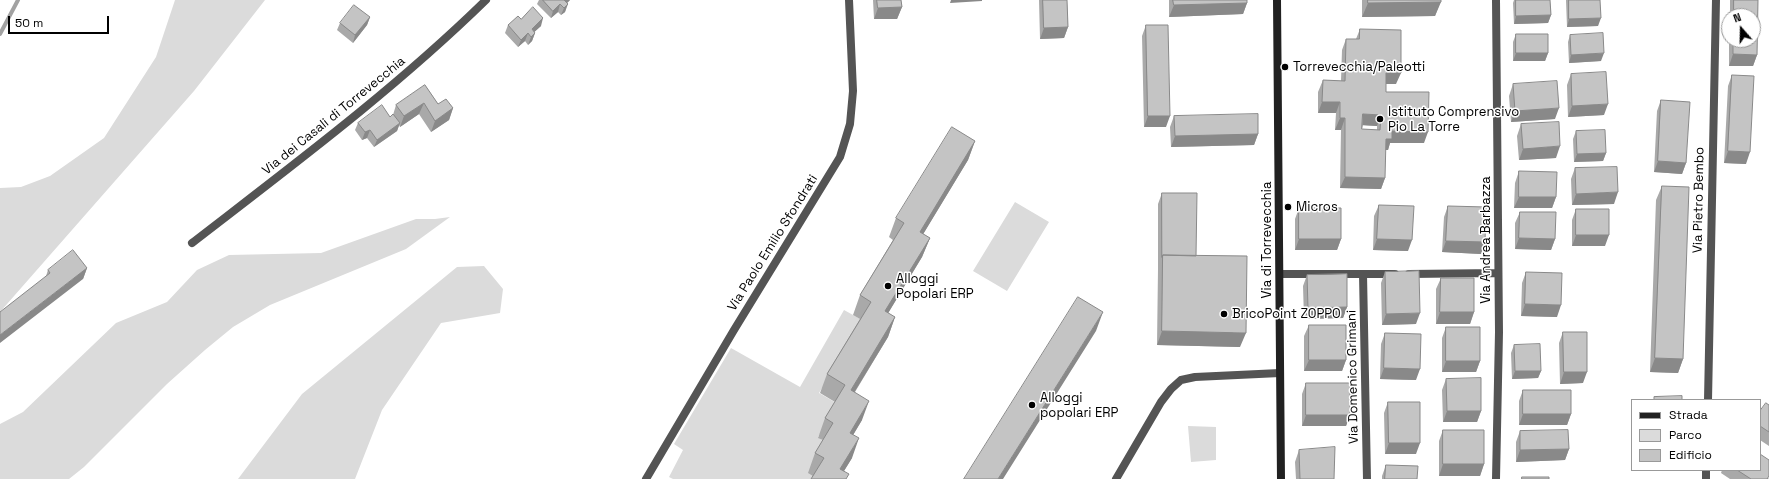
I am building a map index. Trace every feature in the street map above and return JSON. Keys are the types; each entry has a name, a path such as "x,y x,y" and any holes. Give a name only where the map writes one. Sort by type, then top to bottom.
{"main road":[{"name":"Via di Torrevecchia","path":"1277,0 1281,479"}],"street":[{"name":"Via dei Casali di Torrevecchia","path":"192,243 374,102 486,0"},
{"name":"Via Paolo Emilio Sfondrati","path":"648,478 734,330 840,157 850,124 853,91 849,0"},
{"name":"Via Andrea Barbazza","path":"1496,0 1498,273 1496,479"},
{"name":"Via Pietro Bembo","path":"1708,399 1716,0"},
{"path":"1280,274 1498,273"},
{"name":"Via Domenico Grimani","path":"1363,274 1367,479"},
{"path":"1116,479 1161,402 1171,389 1181,380 1195,377 1280,373"}],"green space":[{"path":"175,0 265,0 194,91 0,312 0,188 21,187 50,176 104,138 156,57"},
{"path":"1015,202 1049,222 1007,291 973,271"},
{"path":"450,217 406,249 270,305 233,327 167,384 84,467 69,479 0,479 0,424 23,412 116,323 167,302 197,270 229,255 321,253 416,219"},
{"path":"484,266 503,289 500,313 441,323 382,410 355,479 238,479 302,394 457,267"},
{"path":"844,310 864,321 819,393 838,404 818,437 826,442 816,479 673,479 669,477 683,450 674,444 731,348 800,387"},
{"path":"1188,426 1216,427 1216,460 1191,462"}],"building":[{"path":"543,0 564,0 568,4 564,8 560,4 553,11"},
{"path":"877,0 901,0 902,7 878,8"},
{"path":"1043,0 1067,0 1068,27 1044,28"},
{"path":"1173,0 1247,0 1247,3 1174,5"},
{"path":"1368,0 1441,0 1441,2 1368,3"},
{"path":"1516,0 1550,0 1551,15 1516,16"},
{"path":"1569,0 1600,0 1601,18 1569,19"},
{"path":"1734,0 1758,0 1758,8 1734,8"},
{"path":"354,5 370,17 355,35 340,23"},
{"path":"533,7 543,18 532,29 535,33 531,37 528,33 521,40 508,25 518,16 521,19"},
{"path":"1146,25 1168,25 1170,116 1148,116"},
{"name":"Istituto Comprensivo Pio La Torre","path":"1360,29 1401,30 1401,73 1386,73 1386,92 1429,92 1428,132 1392,131 1392,139 1386,139 1385,178 1345,177 1345,118 1340,118 1340,102 1322,102 1323,80 1345,81 1346,39 1359,39","holes":["1363,114 1381,115 1380,130 1362,129"]},
{"path":"1603,33 1604,53 1571,55 1570,35"},
{"path":"1516,34 1548,34 1548,53 1516,53"},
{"path":"1733,48 1757,48 1757,55 1733,54"},
{"path":"1606,72 1608,104 1572,106 1571,74"},
{"path":"1732,75 1754,76 1750,152 1728,151"},
{"path":"1557,81 1559,108 1515,111 1513,84"},
{"path":"425,85 438,104 446,99 453,108 435,121 424,103 404,116 396,105"},
{"path":"1661,100 1690,102 1686,163 1658,161"},
{"path":"382,105 390,117 393,114 400,123 377,140 370,130 365,132 358,123"},
{"path":"1258,114 1258,134 1175,136 1174,116"},
{"path":"1559,122 1560,146 1523,149 1521,124"},
{"name":"Alloggi Popolari ERP","path":"952,127 975,141 920,232 930,238 885,311 895,317 851,390 869,401 850,433 859,438 840,469 849,474 846,479 811,479 824,458 815,453 833,423 825,418 845,385 827,374 871,302 860,295 904,223 896,218"},
{"path":"1605,130 1606,153 1577,154 1576,131"},
{"path":"1617,167 1618,192 1576,194 1575,168"},
{"path":"1519,171 1557,172 1556,197 1519,197"},
{"path":"1662,186 1689,187 1683,359 1655,358"},
{"path":"1162,193 1197,193 1196,256 1163,255 1162,257"},
{"path":"1379,205 1414,206 1412,240 1377,239"},
{"path":"1448,206 1486,207 1485,242 1446,241"},
{"path":"1299,208 1341,208 1341,239 1299,239"},
{"path":"1576,209 1609,209 1609,235 1576,235"},
{"path":"1520,212 1556,212 1555,239 1519,238"},
{"path":"73,250 87,268 0,335 0,312 50,273 48,270"},
{"path":"1163,255 1247,256 1246,333 1162,331"},
{"path":"1419,271 1420,313 1386,314 1385,272"},
{"path":"1526,272 1562,273 1561,305 1525,304"},
{"path":"1347,274 1347,307 1308,308 1307,275"},
{"path":"1441,278 1474,278 1474,312 1440,312"},
{"name":"Alloggi popolari ERP","path":"1078,297 1103,312 998,479 964,479"},
{"path":"1309,325 1346,325 1346,360 1309,360"},
{"path":"1446,327 1480,327 1480,361 1446,361"},
{"path":"1563,332 1587,332 1587,372 1564,372"},
{"path":"1385,333 1421,334 1420,369 1384,368"},
{"path":"1540,344 1541,371 1515,371 1514,345"},
{"path":"1481,378 1481,411 1447,411 1446,379"},
{"path":"1306,383 1350,383 1350,415 1306,415"},
{"path":"1523,390 1571,390 1571,414 1523,414"},
{"path":"1682,396 1682,399 1654,399 1654,397"},
{"path":"1388,402 1420,402 1420,443 1389,443"},
{"path":"1766,403 1769,405 1769,432 1761,427 1761,410"},
{"path":"1443,430 1484,430 1484,464 1443,464"},
{"path":"1568,430 1569,449 1520,450 1520,431"},
{"path":"1335,447 1334,479 1300,479 1299,450"},
{"path":"1761,455 1769,460 1769,476 1767,479 1751,479 1739,471 1761,471"},
{"path":"1386,465 1418,466 1417,479 1385,479"},
{"path":"1522,477 1549,477 1549,479 1522,479"}],"waterway":[{"path":"0,34 18,0"}],"place":[{"name":"Torrevecchia/Paleotti","path":"1285,67"},
{"name":"Istituto Comprensivo Pio La Torre","path":"1380,119"},
{"name":"Micros","path":"1288,207"},
{"name":"Alloggi Popolari ERP","path":"888,286"},
{"name":"BricoPoint ZOPPO","path":"1224,314"},
{"name":"Alloggi popolari ERP","path":"1032,405"}]}
